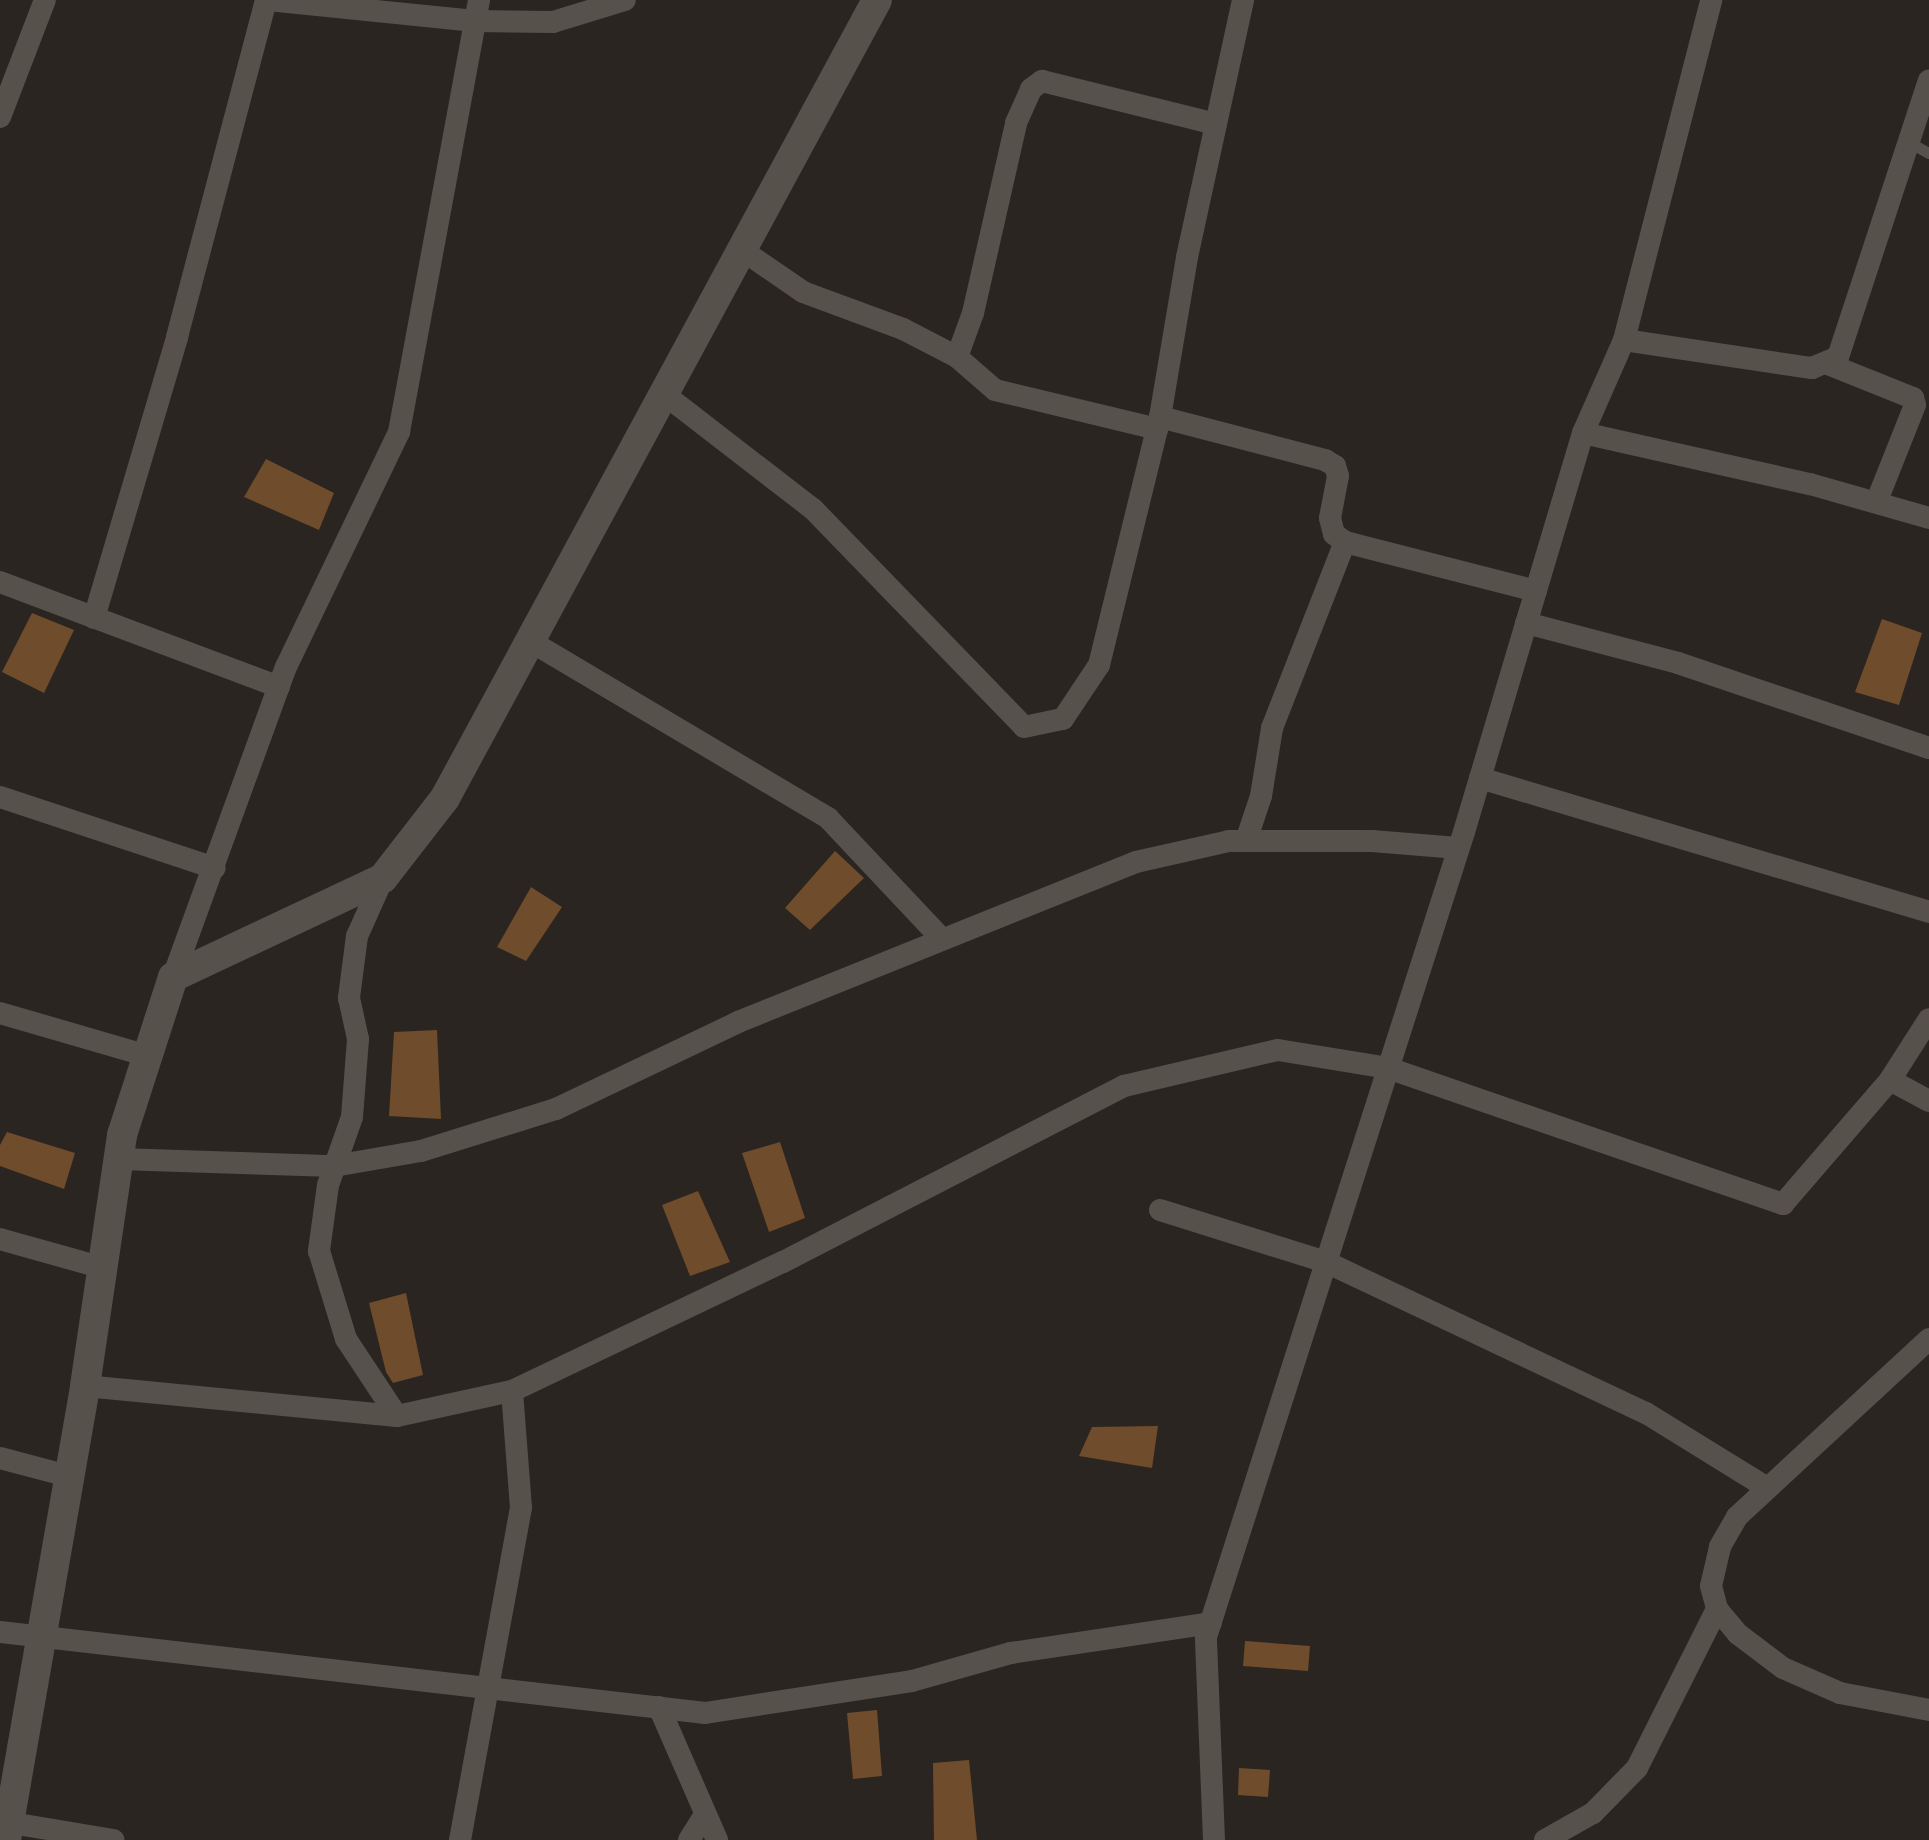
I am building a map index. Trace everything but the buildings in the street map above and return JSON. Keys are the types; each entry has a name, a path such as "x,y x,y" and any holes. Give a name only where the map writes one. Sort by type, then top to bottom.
{"street":[{"path":"0,118 45,0"},
{"path":"94,618 177,337 267,0 477,11 553,22 625,0"},
{"path":"397,1416 346,1339 319,1251 334,1166 352,1117 358,1066 358,1038 349,998 356,936 383,878 445,798 877,0"},
{"path":"664,394 812,509 1024,727 1062,719 1100,665 1159,423 1187,257 1243,0"},
{"path":"1214,1840 1206,1637 1480,778 1584,433 1624,340 1712,0"},
{"path":"114,1840 5,1827 85,1386 119,1159 173,977 279,687 399,432 477,11"},
{"path":"957,357 973,313 1016,123 1031,89 1042,81 1216,124"},
{"path":"1624,340 1812,368 1838,357 1929,81"},
{"path":"742,250 803,292 904,329 957,357 995,390 1159,423 1335,466 1338,476 1330,518 1334,534 1346,542 1536,590"},
{"path":"1828,364 1913,398 1915,406 1876,503"},
{"path":"1584,433 1929,518"},
{"path":"1246,841 1261,796 1272,728 1346,542"},
{"path":"0,582 279,687"},
{"path":"1526,623 1678,663 1929,748"},
{"path":"530,641 828,818 941,938"},
{"path":"1480,778 1929,912"},
{"path":"0,797 215,868"},
{"path":"119,1159 334,1166 421,1151 556,1110 738,1022 1136,862 1246,841 1372,840 1458,848"},
{"path":"173,977 383,878"},
{"path":"0,1013 148,1056"},
{"path":"85,1386 397,1416 512,1391 783,1262 1124,1086 1278,1050 1388,1068 1784,1204 1890,1080 1929,1019"},
{"path":"1890,1080 1929,1101"},
{"path":"1160,1210 1326,1262 1646,1412 1766,1487"},
{"path":"0,1239 102,1268"},
{"path":"1929,1338 1737,1517 1720,1547 1711,1586 1717,1609 1738,1634 1784,1668 1840,1694 1929,1710"},
{"path":"460,1840 521,1508 512,1391"},
{"path":"0,1458 68,1476"},
{"path":"1545,1840 1593,1813 1637,1768 1717,1609"},
{"path":"0,1632 489,1684 705,1713 912,1681 1012,1653 1211,1623"},
{"path":"659,1707 717,1840"},
{"path":"689,1840 704,1816"}],"lane":[{"path":"1907,141 1929,153"}]}
